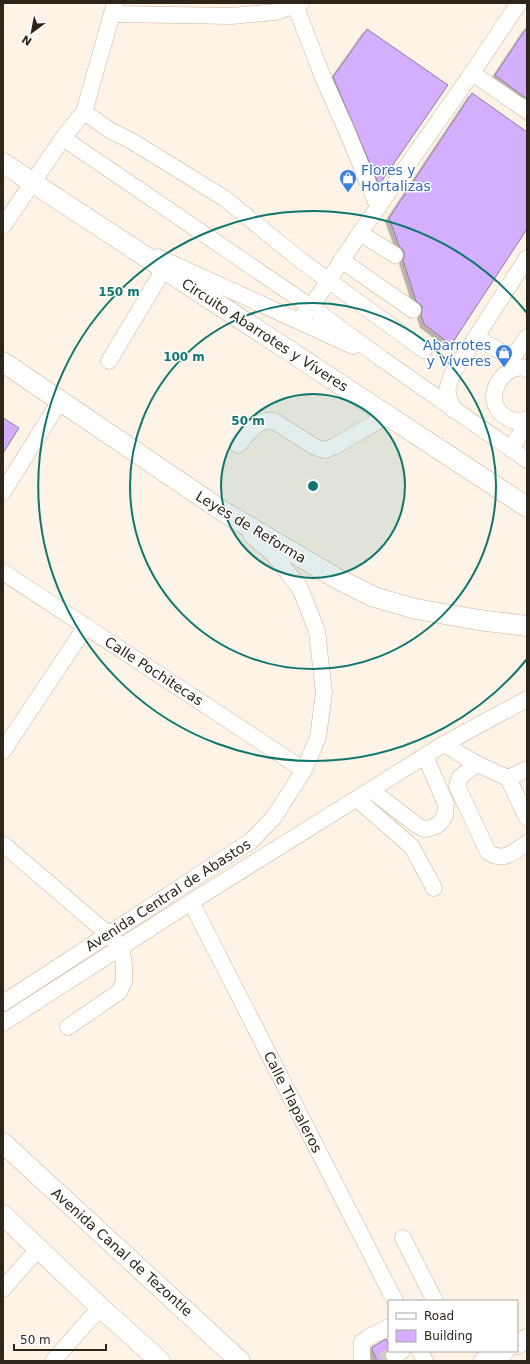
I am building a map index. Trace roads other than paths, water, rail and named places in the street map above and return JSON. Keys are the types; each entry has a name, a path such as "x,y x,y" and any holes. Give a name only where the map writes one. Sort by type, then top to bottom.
{"main road":[{"name":"Circuito Abarrotes y Víveres","path":"3,163 527,507"},
{"name":"Leyes de Reforma","path":"3,362 224,512 338,579 374,597 416,609 479,620 527,626"},
{"name":"Avenida Canal de Tezontle","path":"3,1143 240,1361"},
{"path":"3,1215 101,1308 160,1361"},
{"path":"518,1344 527,1339"},
{"path":"484,1361 502,1352"}],"street":[{"path":"298,321 312,307 360,232 472,73 519,3"},
{"path":"3,226 63,138 84,112 113,8 232,16 276,12 298,4 324,80 378,207"},
{"path":"472,73 527,112"},
{"path":"84,112 111,131 130,140 224,198 288,250 424,350"},
{"path":"63,138 312,307 453,410 527,460"},
{"path":"360,232 395,255"},
{"path":"115,237 382,359"},
{"path":"453,410 448,390 452,374 527,258"},
{"path":"341,260 412,310"},
{"path":"110,361 164,269"},
{"path":"476,337 505,354 516,353 527,337"},
{"path":"526,368 515,369 505,374 499,381 494,391 494,402 497,410 514,421 523,422 527,419"},
{"path":"3,492 60,401"},
{"path":"238,445 259,423 267,420 274,421 315,447 325,450 333,448 387,416"},
{"path":"511,449 527,423"},
{"name":"Avenida Central de Abastos","path":"3,1003 251,841 274,817 304,770 318,736 324,693 317,631 300,588 274,554 224,512"},
{"name":"Calle Pochitecas","path":"3,572 304,770"},
{"path":"3,751 86,626"},
{"name":"Avenida Central de Abastos","path":"3,1023 191,902 444,744 527,699"},
{"path":"444,744 477,764 508,778 527,818"},
{"path":"371,790 418,826 425,829 434,827 441,822 445,815 446,804 425,756"},
{"path":"477,764 460,777 457,786 488,852 495,857 503,857 527,843"},
{"path":"508,778 527,769"},
{"path":"357,798 412,847 434,888"},
{"path":"3,844 108,934 121,947 124,964 124,982 119,992 68,1027"},
{"name":"Calle Tlapaleros","path":"191,902 394,1300"},
{"path":"403,1238 434,1300"},
{"path":"3,1289 39,1248"},
{"path":"53,1361 101,1308"},
{"path":"362,1361 362,1342 388,1328"},
{"path":"420,1352 425,1361"}],"tunnel":[{"path":"382,1361 394,1355"}],"place":[{"name":"Flores y Hortalizas","path":"348,193"},
{"name":"Abarrotes y Víveres","path":"504,368"}]}
